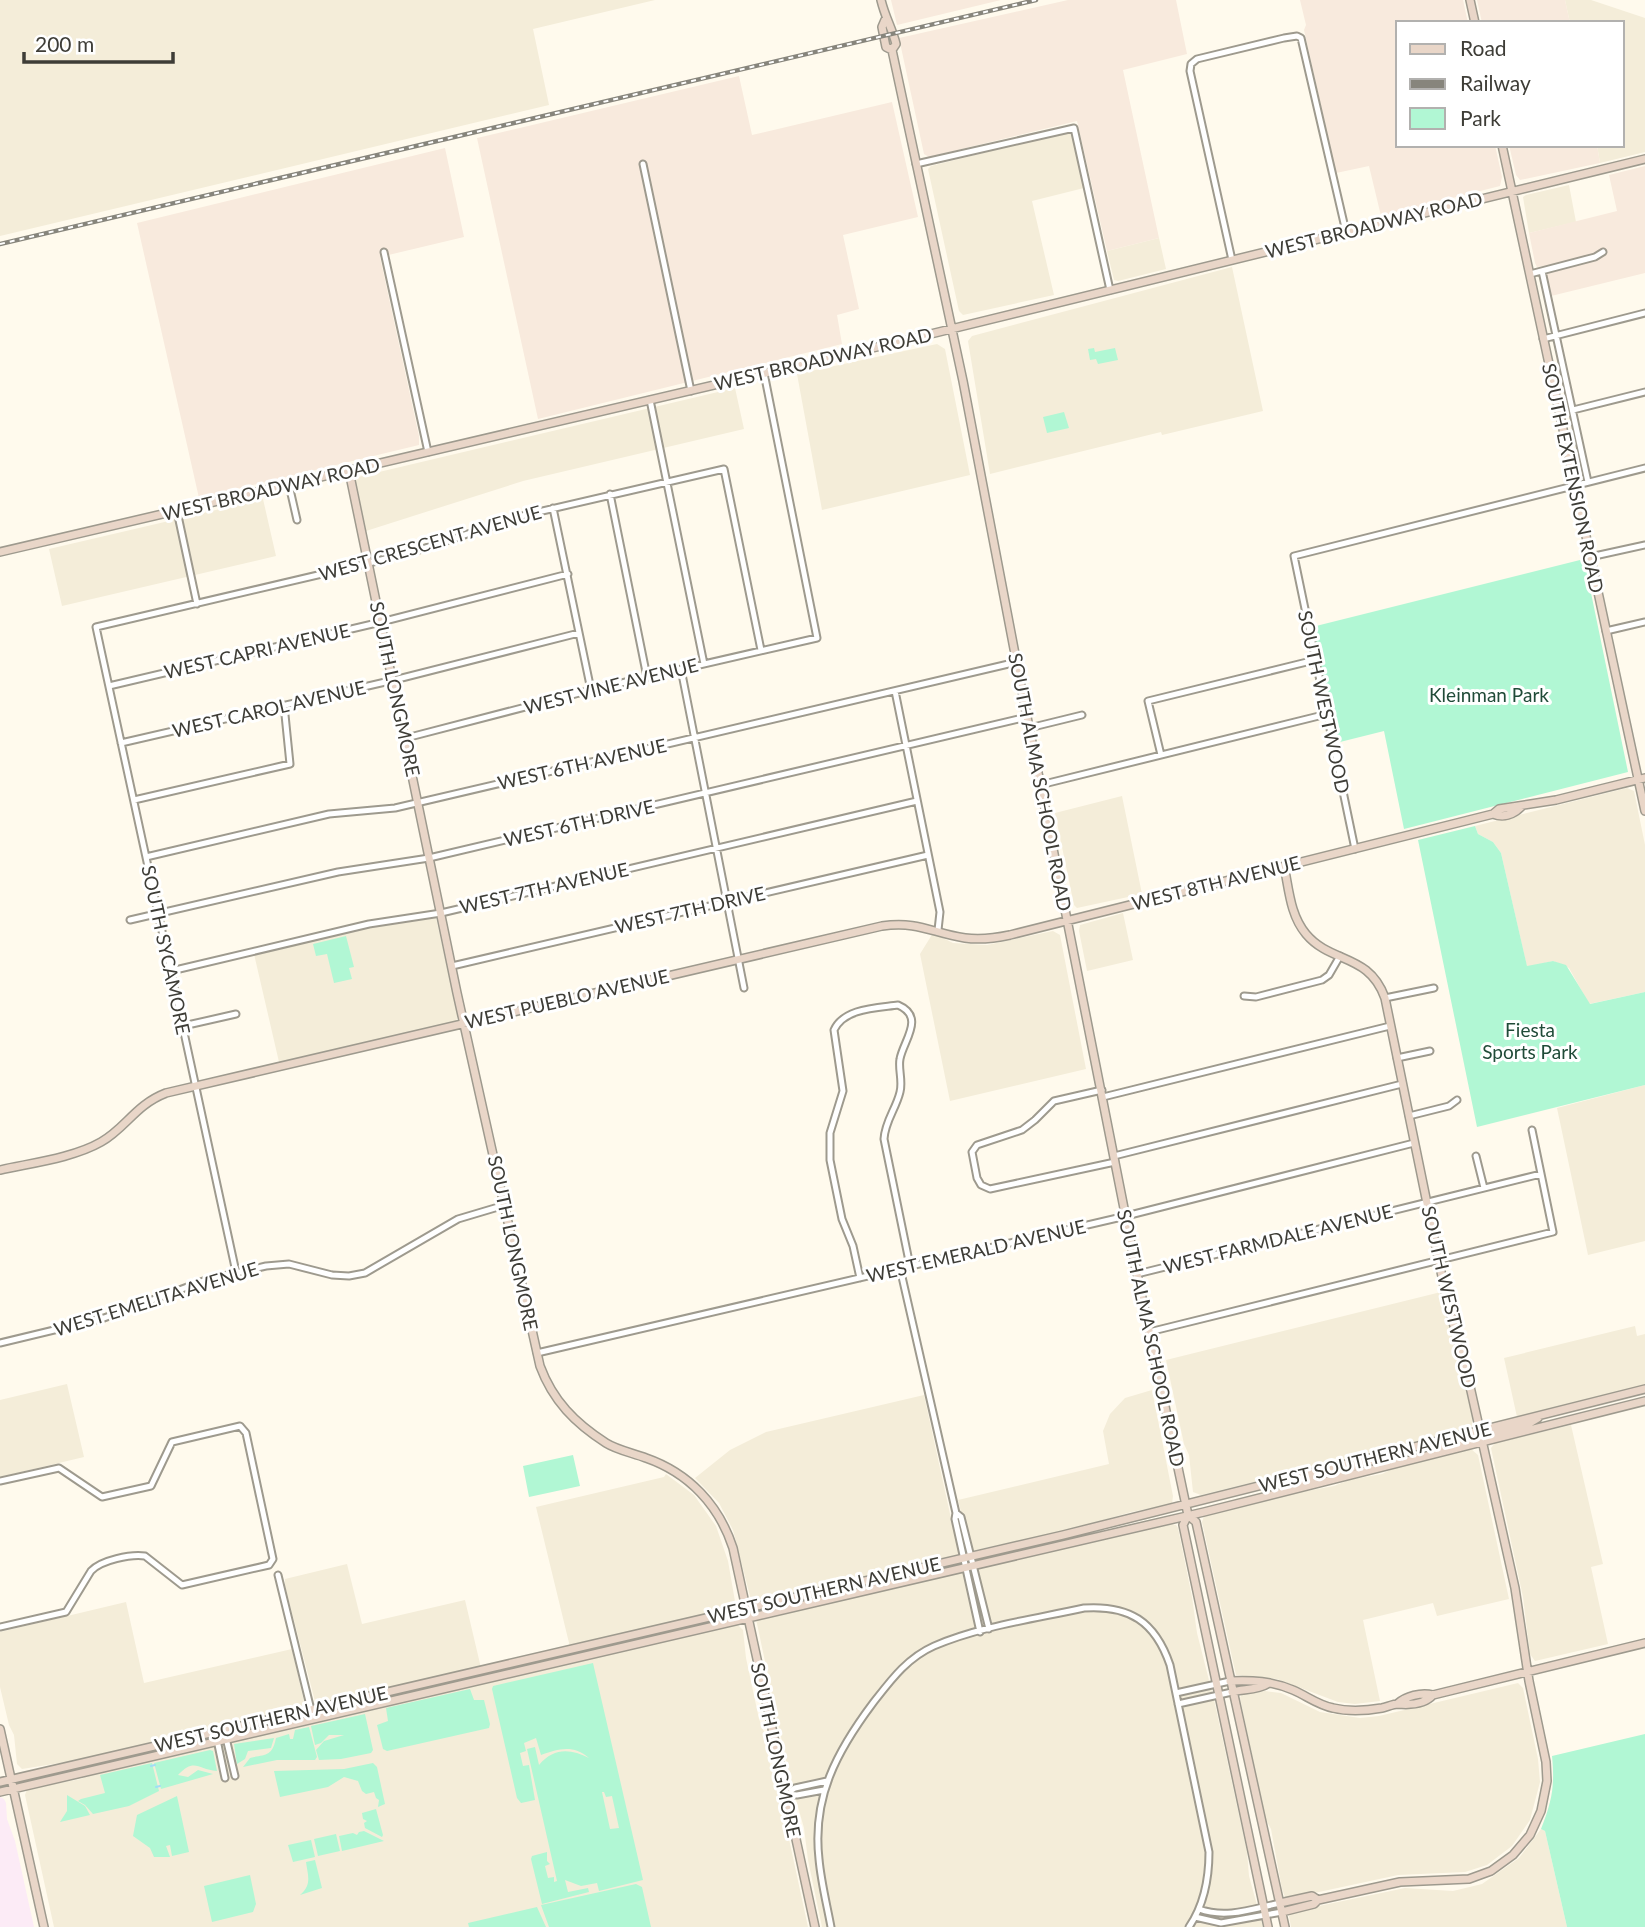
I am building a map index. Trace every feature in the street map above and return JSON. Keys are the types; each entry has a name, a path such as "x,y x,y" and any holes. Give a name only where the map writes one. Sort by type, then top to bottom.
{"main road":[{"name":"SOUTH ALMA SCHOOL ROAD","path":"881,0 886,47 892,50 952,329 1137,1274 1186,1504 1188,1515 1183,1525 1268,1927"},
{"path":"1470,0 1475,21"},
{"name":"SOUTH EXTENSION ROAD","path":"1502,147 1606,631 1642,779 1645,811"},
{"name":"WEST BROADWAY ROAD","path":"0,552 952,329 1645,159"},
{"name":"SOUTH LONGMORE","path":"349,471 464,1023 544,1375 552,1391 580,1425 606,1443 664,1465 690,1482 704,1495 718,1515 731,1541 815,1927"},
{"name":"WEST 8TH AVENUE","path":"939,930 968,938 987,938 1493,814 1499,809 1521,807 1642,779"},
{"name":"SOUTH WESTWOOD","path":"1281,1907 1312,1896 1318,1900 1400,1882 1469,1879 1491,1871 1519,1849 1535,1827 1544,1800 1547,1771 1527,1672 1515,1588 1462,1352 1450,1317 1385,998 1374,975 1316,943 1302,928 1295,915 1284,866"},
{"name":"WEST PUEBLO AVENUE","path":"196,1087 898,924 939,930"},
{"path":"0,1170 91,1147 115,1132 153,1098 196,1087"},
{"name":"WEST SOUTHERN AVENUE","path":"968,1561 1645,1389"},
{"name":"WEST SOUTHERN AVENUE","path":"0,1782 220,1731 312,1714 609,1649 746,1613 968,1561 1188,1515 1645,1401"},
{"path":"1589,1403 1593,1414"},
{"path":"1483,1441 1487,1434 1528,1424 1544,1414"},
{"path":"1423,1456 1435,1448 1474,1438 1480,1430"},
{"path":"1338,1478 1342,1471 1367,1464 1389,1453"},
{"path":"1280,1493 1300,1482 1325,1475 1331,1467"},
{"name":"SOUTH ALMA SCHOOL ROAD","path":"1188,1515 1196,1522 1285,1927"},
{"name":"WEST SOUTHERN AVENUE","path":"0,1792 660,1628 746,1613"},
{"path":"609,1649 614,1643 655,1633 660,1628"},
{"path":"1230,1681 1262,1680 1267,1684 1291,1689 1331,1708 1357,1711 1397,1704 1403,1699 1426,1693 1433,1695 1645,1643"},
{"path":"1232,1692 1267,1684"},
{"path":"0,1729 44,1927"},
{"path":"111,1766 146,1752 151,1747"}],"street":[{"path":"1232,260 1190,71 1191,64 1197,59 1297,36 1301,38 1346,232"},
{"path":"916,164 1074,128 1110,290"},
{"path":"643,164 691,391"},
{"path":"1530,274 1595,257 1603,251"},
{"path":"384,252 428,452"},
{"name":"SOUTH EXTENSION ROAD","path":"1542,271 1588,482"},
{"path":"1543,338 1645,313"},
{"name":"WEST VINE AVENUE","path":"406,738 592,690 817,638 764,373"},
{"path":"1573,410 1645,392"},
{"path":"650,400 704,664"},
{"path":"1575,486 1645,468"},
{"name":"WEST CRESCENT AVENUE","path":"96,627 414,552 553,508 723,469 761,650"},
{"path":"289,485 297,520"},
{"name":"SOUTH WESTWOOD","path":"1354,849 1294,556 1575,486"},
{"path":"610,494 647,677"},
{"path":"553,508 592,690"},
{"path":"177,511 197,604"},
{"path":"1590,557 1645,545"},
{"name":"WEST CAPRI AVENUE","path":"109,686 381,622 568,574"},
{"path":"1606,631 1645,622"},
{"name":"SOUTH SYCAMORE","path":"96,627 236,1272"},
{"name":"WEST CAROL AVENUE","path":"121,743 394,680 579,633"},
{"path":"1161,755 1148,701 1315,660"},
{"name":"WEST 6TH AVENUE","path":"146,857 329,814 395,808 1017,663"},
{"path":"681,669 744,988"},
{"path":"895,691 940,912 939,930"},
{"path":"134,800 290,764 284,705"},
{"path":"1040,785 1326,714"},
{"path":"1029,728 1082,715"},
{"name":"WEST 6TH DRIVE","path":"130,920 338,872 429,858 1027,717"},
{"name":"WEST 7TH AVENUE","path":"171,971 369,924 441,913 917,801"},
{"name":"WEST 7TH DRIVE","path":"452,966 928,855"},
{"path":"1244,996 1256,997 1322,980 1329,975 1340,956"},
{"path":"1385,998 1434,988"},
{"path":"860,1278 853,1246 842,1219 830,1160 830,1133 843,1091 834,1030 837,1023 849,1014 898,1005 905,1008 909,1014 911,1031 900,1058 900,1092 887,1119 884,1139 910,1266"},
{"path":"183,1026 236,1014"},
{"path":"1390,1026 1102,1093 1054,1101 1022,1130 978,1145 972,1153 976,1178 981,1185 997,1189 1402,1084"},
{"path":"1397,1058 1430,1051"},
{"path":"1409,1116 1449,1106 1457,1100"},
{"path":"1149,1332 1553,1232 1531,1130"},
{"name":"WEST EMERALD AVENUE","path":"537,1353 1126,1216 1414,1143"},
{"path":"1476,1156 1484,1188"},
{"name":"WEST FARMDALE AVENUE","path":"1137,1274 1541,1174"},
{"name":"WEST EMELITA AVENUE","path":"0,1343 104,1318 193,1284 236,1272 289,1264 332,1275 365,1273 458,1219 505,1205"},
{"path":"900,1269 956,1513 955,1519 989,1629"},
{"path":"0,1481 59,1468 97,1495 108,1497 151,1486 170,1445 175,1440 240,1426 246,1433 274,1559 269,1565 182,1585 145,1556 107,1562 95,1566 66,1612 0,1627"},
{"path":"968,1561 980,1632"},
{"path":"278,1575 312,1714"},
{"path":"831,1927 818,1858 824,1790 846,1741 896,1673 934,1646 989,1629 1084,1608 1108,1608 1127,1612 1147,1626 1158,1639 1170,1665 1209,1852 1209,1875 1199,1909 1189,1927"},
{"path":"1176,1693 1230,1681"},
{"path":"1178,1704 1232,1692"},
{"path":"220,1731 225,1778"},
{"path":"221,1739 235,1776"},
{"path":"786,1794 795,1788 827,1782"},
{"path":"786,1794 797,1795 824,1790"},
{"path":"1195,1917 1221,1923 1281,1907"},
{"path":"1199,1909 1215,1914 1264,1911"}],"shaded area":[{"path":"0,0 655,0 533,29 549,105 0,236"},
{"path":"891,0 1001,0 897,25"},
{"path":"1068,0 1176,0 1187,54 1123,70 1159,238 1107,251 1077,121 929,157 924,154 899,38"},
{"path":"1300,0 1463,0 1468,21 1396,21 1396,147 1495,147 1502,177 1500,186 1381,216 1369,166 1336,173 1304,30 1306,25"},
{"path":"1477,0 1565,0 1570,21 1482,21"},
{"path":"1565,0 1591,0 1645,18 1645,152 1600,163 1597,147 1624,147 1624,21 1570,21"},
{"path":"739,76 752,135 892,102 918,217 843,235 859,309 837,315 842,344 538,419 477,138"},
{"path":"1069,133 1074,138 1084,188 1032,201 1054,295 963,315 959,311 928,169 931,166"},
{"path":"1509,147 1597,147 1600,163 1520,180 1516,175"},
{"path":"445,148 464,237 380,257 419,445 199,498 137,223"},
{"path":"1645,166 1645,273 1551,296 1545,266 1537,267 1535,263 1529,233 1617,211 1609,175"},
{"path":"1569,185 1576,222 1529,233 1523,197"},
{"path":"1159,238 1166,269 1114,280 1107,251"},
{"path":"1232,267 1263,411 1162,435 1161,432 990,474 968,341 972,336"},
{"path":"937,344 945,349 970,475 822,510 797,374"},
{"path":"735,388 744,429 523,481 366,531 355,479 358,477"},
{"path":"263,499 276,556 62,606 49,549"},
{"path":"1627,788 1634,791 1645,845 1645,992 1589,1004 1569,968 1553,961 1527,967 1501,853 1493,842 1478,834 1475,826"},
{"path":"1122,796 1142,894 1077,908 1074,905 1055,813"},
{"path":"1123,913 1133,960 1087,971 1080,925"},
{"path":"436,918 458,1016 456,1021 279,1062 254,954 369,928"},
{"path":"1053,931 1060,935 1086,1069 950,1101 920,954 933,933 953,943 987,945"},
{"path":"1645,1085 1645,1241 1588,1255 1557,1108"},
{"path":"1441,1292 1462,1365 1473,1419 1471,1428 1201,1495 1193,1492 1189,1455 1184,1444 1166,1360"},
{"path":"1635,1326 1637,1336 1645,1334 1645,1385 1517,1417 1504,1358"},
{"path":"67,1384 84,1457 0,1477 0,1400"},
{"path":"1152,1390 1173,1496 1172,1504 971,1551 958,1500 1109,1464 1103,1431 1110,1414 1125,1398"},
{"path":"924,1395 959,1555 828,1587 751,1600 733,1530 719,1503 695,1478 730,1450 766,1432"},
{"path":"1571,1425 1603,1564 1591,1567 1608,1644 1535,1661 1530,1654 1523,1597 1491,1448 1495,1443"},
{"path":"1471,1449 1478,1455 1509,1599 1437,1616 1433,1603 1363,1620 1380,1701 1355,1704 1338,1702 1277,1679 1236,1675 1202,1522 1204,1516 1382,1474 1394,1468"},
{"path":"666,1474 694,1495 716,1526 728,1561 736,1607 570,1647 536,1507 664,1477"},
{"path":"1171,1524 1178,1528 1197,1633 1247,1852 1249,1876 1263,1927 822,1927 804,1828 790,1779 756,1619 872,1590 906,1585 982,1564"},
{"path":"347,1564 362,1624 465,1600 481,1668 316,1705 285,1579"},
{"path":"126,1602 144,1683 292,1649 305,1706 302,1709 91,1758 22,1769 17,1764 14,1735 0,1687 0,1632"},
{"path":"737,1624 743,1630 759,1719 766,1737 768,1757 781,1802 808,1927 54,1927 25,1795 27,1789 81,1779 91,1773 280,1731 291,1725 600,1653 632,1649"},
{"path":"1518,1683 1523,1688 1538,1759 1540,1782 1530,1820 1512,1846 1487,1865 1465,1872 1398,1875 1291,1898 1285,1897 1271,1829 1265,1818 1240,1698 1242,1693 1281,1693 1320,1712 1360,1718 1379,1716"},
{"path":"0,1797 6,1803 7,1819 15,1841 34,1927 0,1927"},
{"path":"1541,1829 1545,1831 1567,1927 1291,1927 1289,1916 1295,1911 1405,1888 1453,1891 1482,1884 1519,1858"}],"green space":[{"path":"1094,348 1095,352 1115,348 1118,360 1098,364 1096,359 1090,360 1088,349"},
{"path":"1064,412 1069,428 1047,433 1043,417"},
{"name":"Kleinman Park","path":"1584,559 1628,772 1404,829 1384,731 1336,743 1312,627"},
{"name":"Fiesta Sports Park","path":"1475,826 1478,834 1493,842 1501,853 1527,966 1553,961 1566,965 1590,1004 1645,992 1645,1085 1477,1127 1418,840"},
{"path":"346,936 354,967 349,968 352,979 334,983 327,954 316,956 313,944"},
{"path":"573,1455 580,1486 529,1497 523,1466"},
{"path":"593,1663 643,1880 599,1891 597,1883 581,1886 565,1880 568,1892 588,1888 589,1892 542,1904 532,1856 547,1852 547,1861 550,1864 545,1866 548,1878 554,1877 554,1882 557,1881 527,1749 535,1747 539,1765 551,1755 563,1751 589,1758 571,1749 541,1755 536,1738 524,1743 526,1751 520,1753 523,1766 529,1765 535,1800 521,1803 517,1798 493,1686","holes":["604,1792 606,1797 612,1796 619,1828 610,1829"]},
{"path":"470,1689 474,1700 484,1700 489,1728 387,1751 383,1749 377,1725 388,1721 386,1708"},
{"path":"365,1714 373,1750 371,1753 319,1760 316,1750 324,1741 344,1735 329,1735 315,1745 311,1726"},
{"path":"309,1727 317,1757 315,1760 277,1760 243,1767 250,1758 270,1752 276,1738 289,1734 290,1739 293,1739 295,1730"},
{"path":"1645,1734 1645,1927 1567,1927 1545,1831 1541,1829 1552,1793 1552,1756"},
{"path":"274,1738 271,1748 248,1751 245,1759 237,1764 234,1744"},
{"path":"213,1751 217,1771 197,1766 189,1767 178,1775 188,1777 198,1770 213,1774 161,1789 154,1763"},
{"path":"152,1763 159,1791 129,1806 93,1814 78,1801 105,1793 100,1775"},
{"path":"373,1763 377,1767 385,1804 378,1807 379,1800 374,1792 366,1794 358,1781 344,1777 328,1787 280,1797 274,1771 344,1769"},
{"path":"67,1795 85,1806 90,1815 60,1822 67,1811"},
{"path":"177,1796 189,1852 172,1856 170,1845 166,1846 170,1857 154,1857 150,1848 133,1836 137,1815"},
{"path":"376,1809 382,1837 365,1828 364,1823 367,1821 363,1819 362,1813"},
{"path":"364,1831 384,1841 342,1851 339,1836 353,1833 357,1835"},
{"path":"336,1834 340,1851 318,1856 314,1839"},
{"path":"311,1840 315,1857 293,1862 288,1845"},
{"path":"315,1860 322,1888 300,1895 308,1884 306,1862"},
{"path":"250,1875 256,1904 253,1912 212,1922 204,1886"},
{"path":"636,1884 642,1887 651,1927 549,1927 541,1905"},
{"path":"537,1907 546,1927 469,1927 468,1923"}],"waterway":[{"path":"151,1766 155,1765"},
{"path":"156,1787 160,1786"}],"railway":[{"path":"0,244 1036,0"}]}
